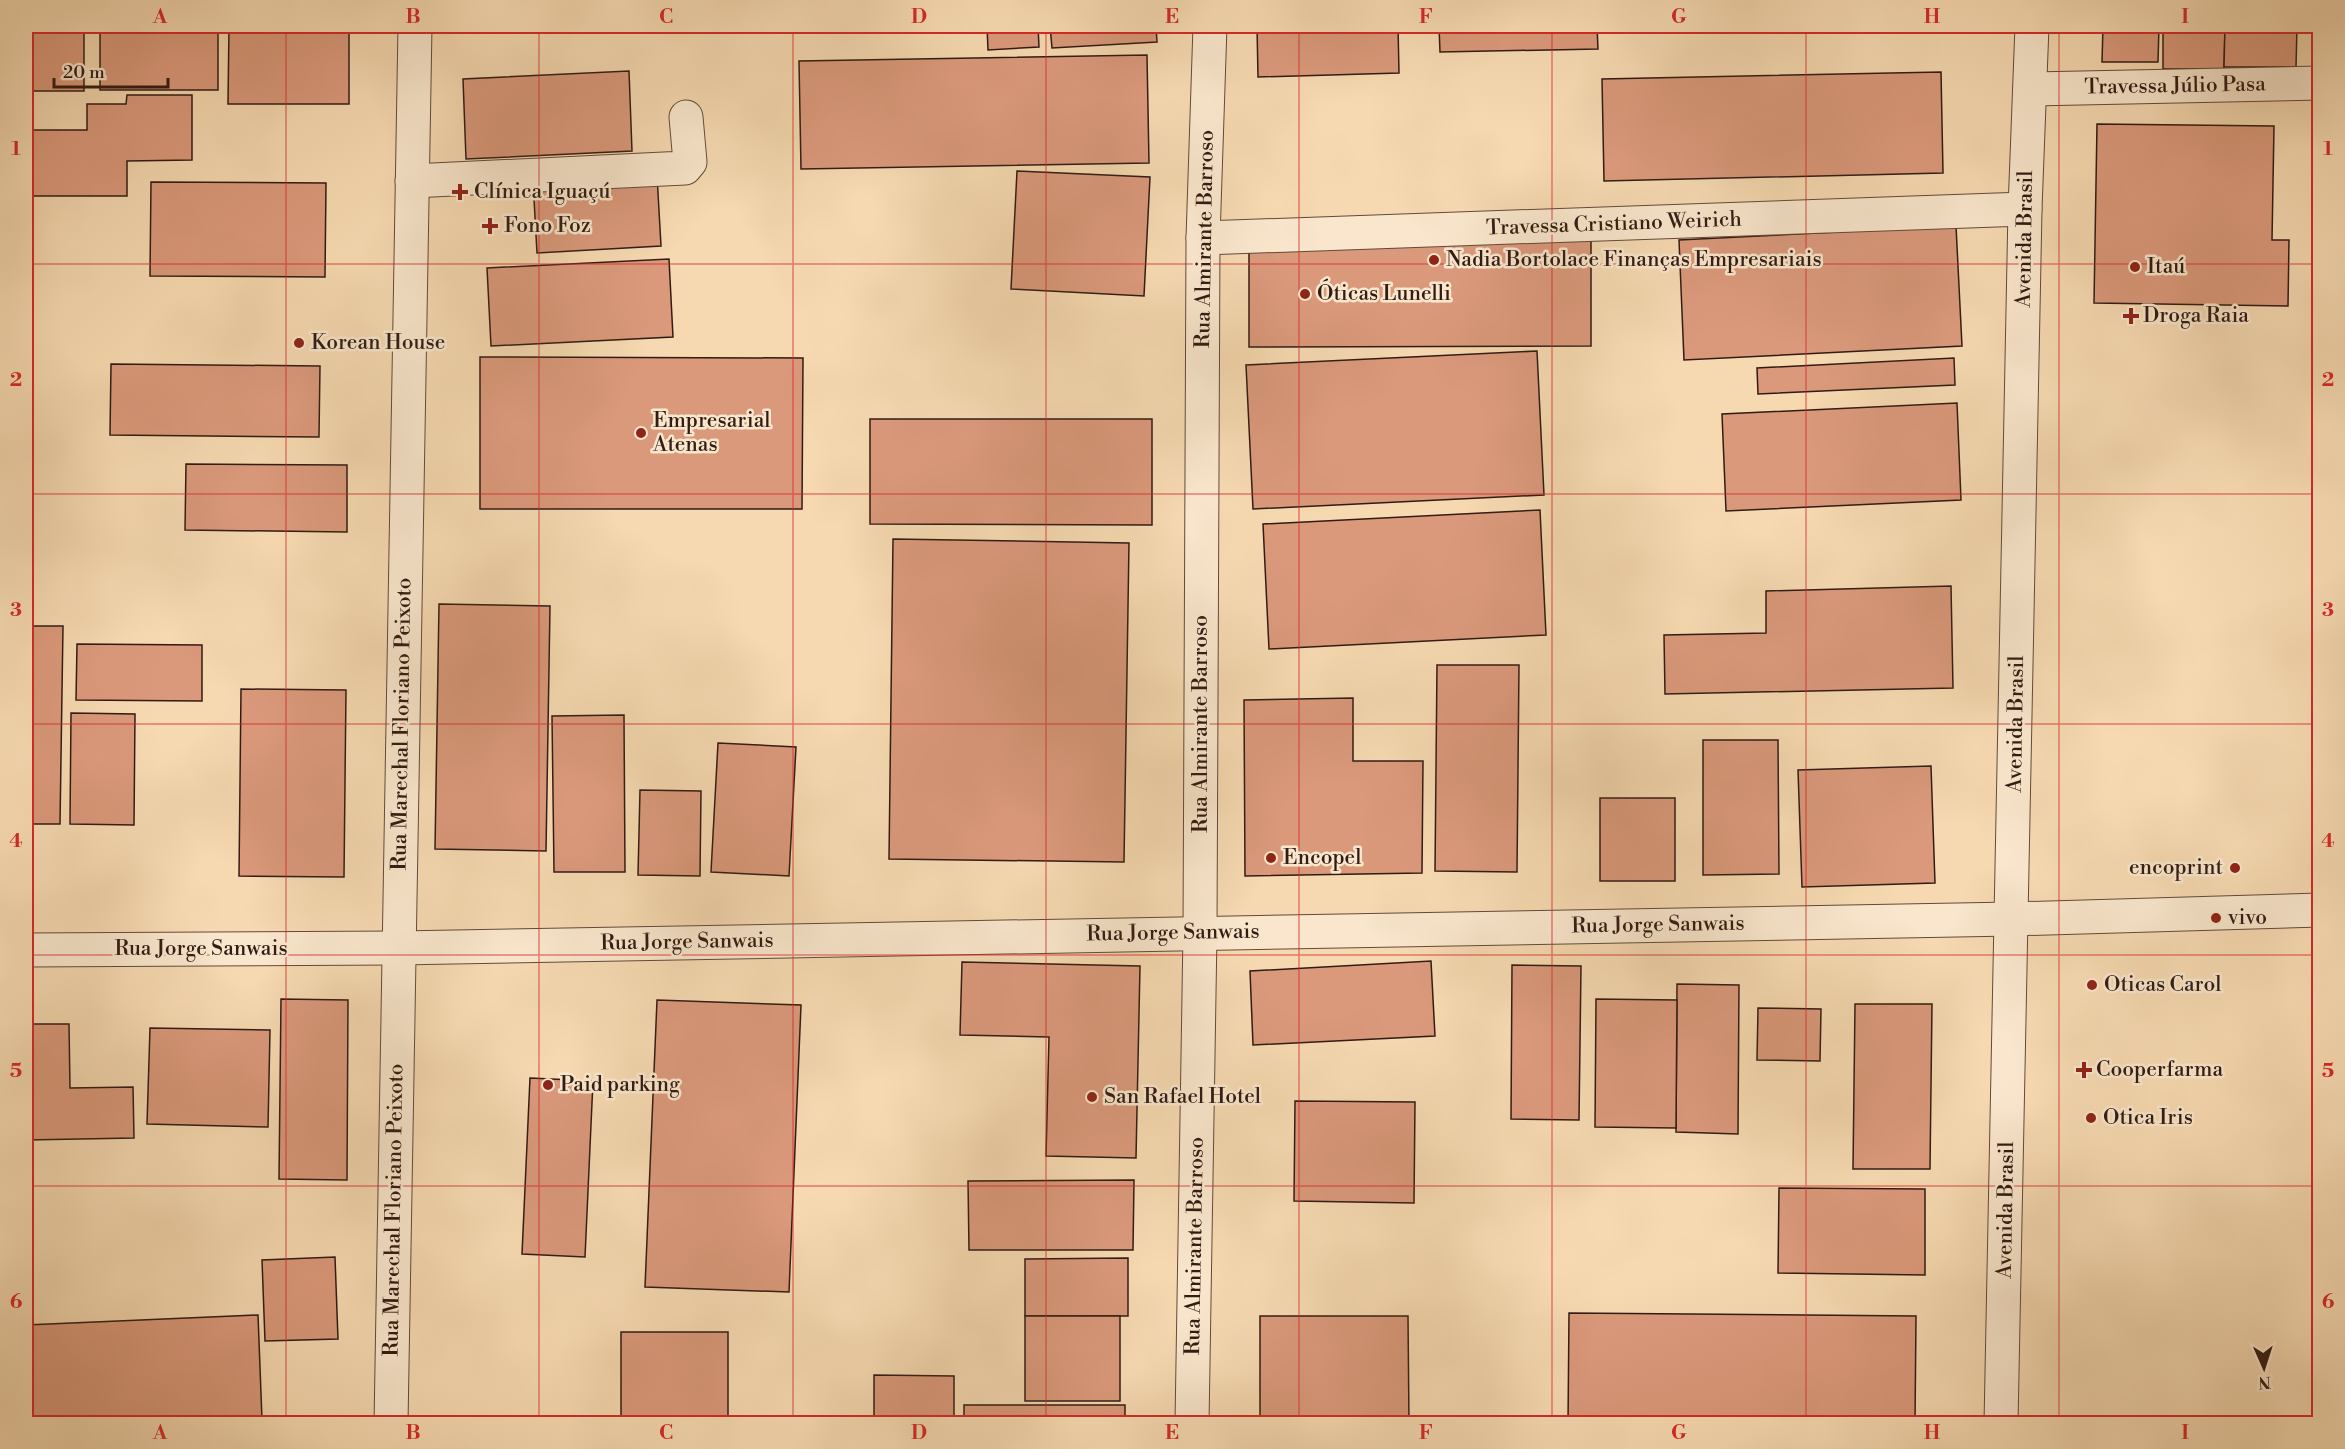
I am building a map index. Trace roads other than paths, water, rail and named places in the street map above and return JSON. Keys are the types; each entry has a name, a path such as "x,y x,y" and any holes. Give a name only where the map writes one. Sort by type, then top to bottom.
{"street":[{"name":"Rua Marechal Floriano Peixoto","path":"391,1424 415,26"},
{"name":"Rua Almirante Barroso","path":"1192,1424 1200,933 1203,238 1210,26"},
{"name":"Avenida Brasil","path":"2001,1424 2025,209 2032,26"},
{"name":"Travessa Júlio Pasa","path":"2030,89 2319,83"},
{"path":"412,181 685,168 690,162 687,117"},
{"name":"Travessa Cristiano Weirich","path":"1203,238 2025,209"},
{"name":"Rua Jorge Sanwais","path":"26,950 398,948 2012,919 2319,910"}],"place":[{"name":"Clínica Iguaçú","path":"460,192"},
{"name":"Fono Foz","path":"490,226"},
{"name":"Nadia Bortolace Finanças Empresariais","path":"1434,260"},
{"name":"Itaú","path":"2135,267"},
{"name":"Óticas Lunelli","path":"1305,294"},
{"name":"Droga Raia","path":"2131,316"},
{"name":"Korean House","path":"299,343"},
{"name":"Empresarial Atenas","path":"641,433"},
{"name":"Encopel","path":"1271,858"},
{"name":"encoprint","path":"2235,868"},
{"name":"vivo","path":"2216,918"},
{"name":"Oticas Carol","path":"2092,985"},
{"name":"Cooperfarma","path":"2084,1070"},
{"name":"Paid parking","path":"548,1085"},
{"name":"San Rafael Hotel","path":"1092,1097"},
{"name":"Otica Iris","path":"2091,1118"}]}
